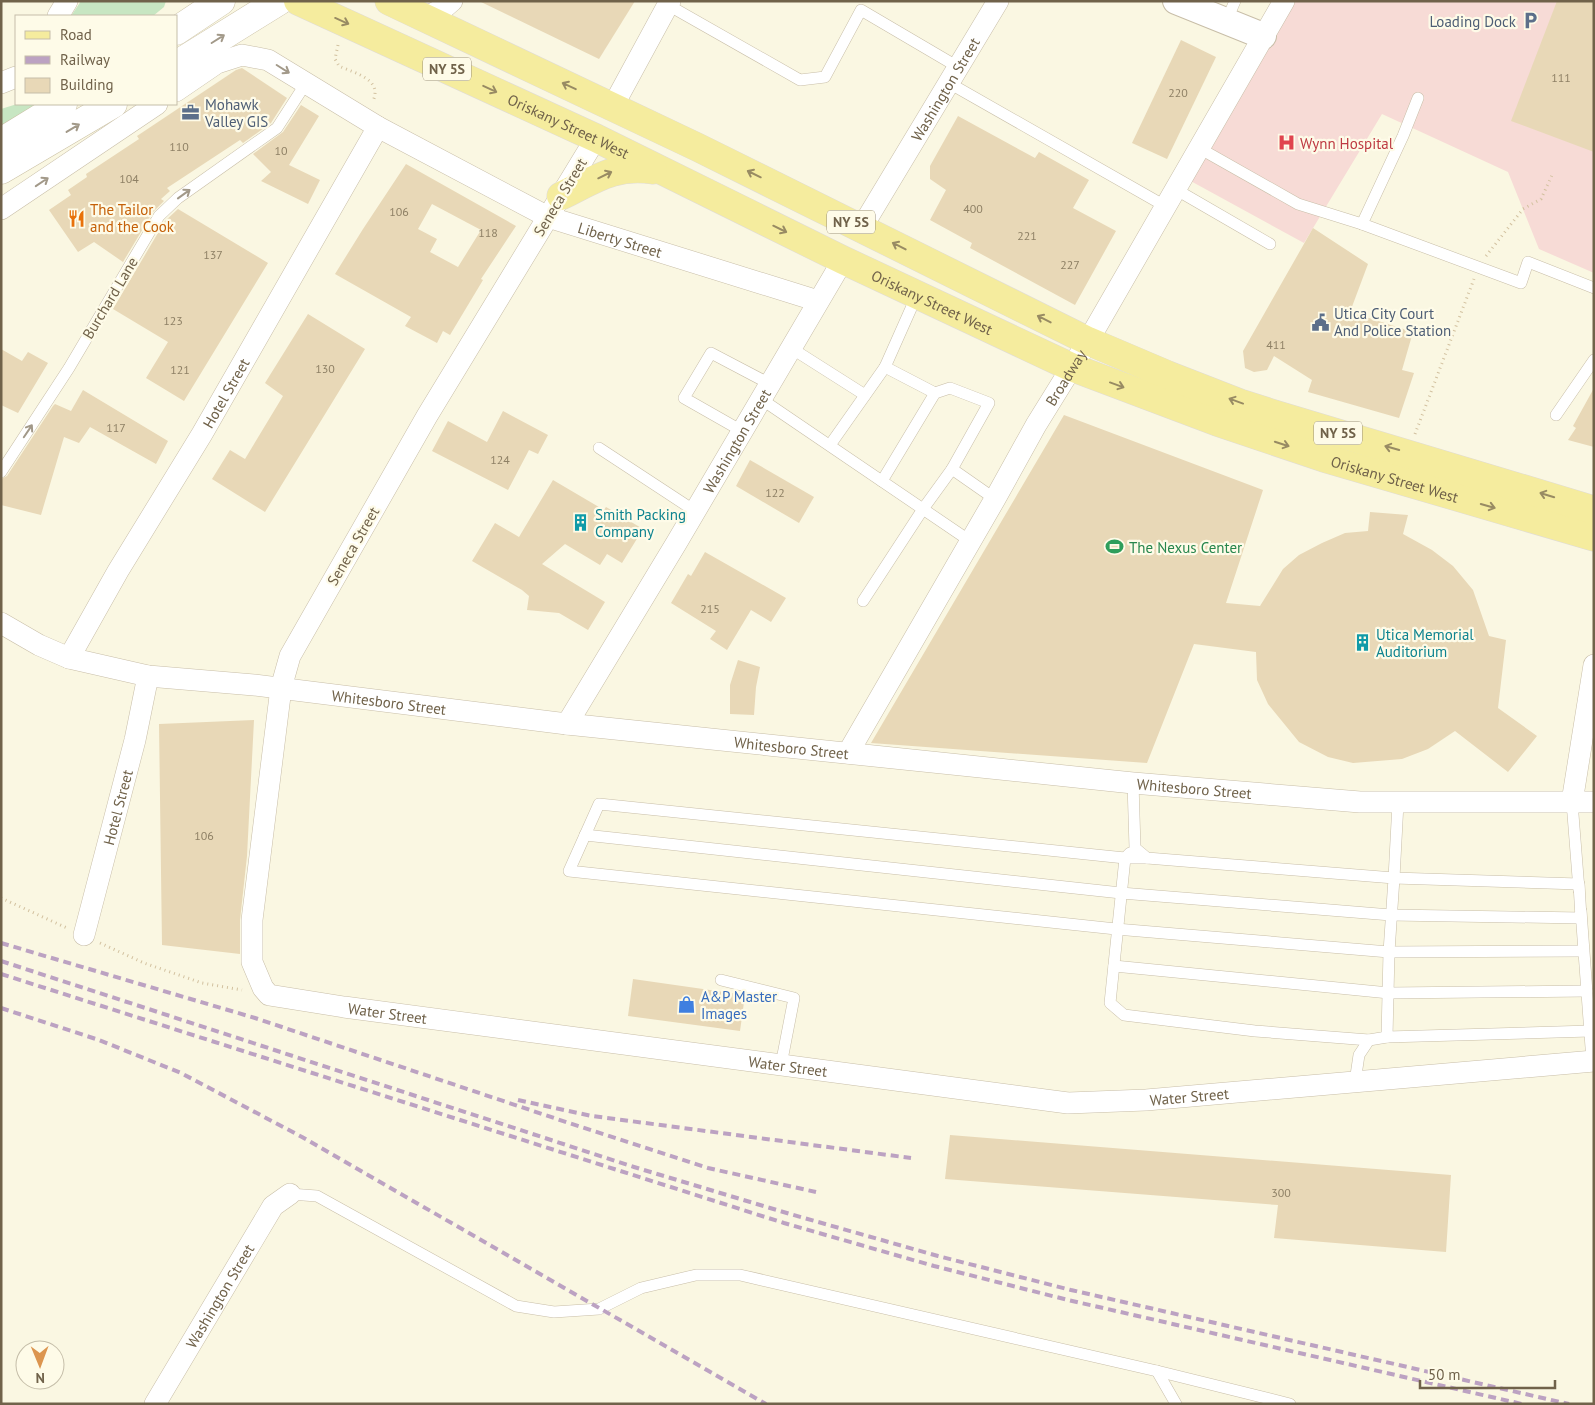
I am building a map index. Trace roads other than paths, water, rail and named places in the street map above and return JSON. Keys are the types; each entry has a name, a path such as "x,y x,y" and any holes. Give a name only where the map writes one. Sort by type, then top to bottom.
{"main road":[{"path":"178,30 221,1"},
{"path":"178,64 279,1"},
{"name":"Oriskany Street West","path":"298,1 596,138 843,260 1071,368 1217,422 1316,455 1594,537"},
{"name":"Oriskany Street West","path":"389,1 613,106 1088,341 1168,375 1240,403 1594,510"},
{"path":"1,142 60,105"},
{"path":"1,170 112,105"},
{"path":"596,138 620,136 646,137 697,147"},
{"path":"554,206 613,171 636,167 663,172"}],"street":[{"path":"59,15 67,1"},
{"path":"423,18 445,7 452,1"},
{"name":"Washington Street","path":"862,228 998,1"},
{"path":"1176,1 1230,11 1263,36"},
{"name":"Broadway","path":"848,753 1036,425 1088,341 1284,1"},
{"path":"613,106 669,3"},
{"name":"Liberty Street","path":"178,90 218,63 242,55 268,60 378,127 554,206 818,301"},
{"path":"1,83 15,77"},
{"path":"1,209 156,105"},
{"name":"Hotel Street","path":"69,658 118,571 202,434 378,127"},
{"name":"Seneca Street","path":"270,995 262,988 252,962 252,920 281,688 290,656 427,416 596,138"},
{"name":"Washington Street","path":"567,724 843,260"},
{"name":"Whitesboro Street","path":"1,623 39,645 69,658 148,676 281,688 567,724 1133,783 1360,802 1594,802"},
{"path":"1572,802 1587,755 1594,665"},
{"name":"Hotel Street","path":"84,935 135,740 148,676"},
{"name":"Water Street","path":"270,995 344,1007 1068,1103 1146,1100 1593,1061"},
{"name":"Washington Street","path":"155,1404 273,1206 290,1194"}],"lane":[{"path":"669,3 800,80 825,77 861,10 954,75 1170,198 1270,244"},
{"name":"Burchard Lane","path":"1,472 68,368 159,216 178,198 277,128 306,83"},
{"path":"1362,224 1403,136 1418,98"},
{"path":"1199,148 1298,204 1362,224 1521,282 1528,262 1594,288"},
{"path":"830,446 885,367 917,295"},
{"path":"791,348 865,396"},
{"path":"742,431 684,398 711,353 766,391 830,446 970,541"},
{"path":"1556,415 1594,360"},
{"path":"885,367 936,393"},
{"path":"863,601 923,509 952,469 989,403 950,388 936,393 882,481"},
{"path":"599,448 695,511"},
{"path":"952,469 995,499"},
{"path":"1133,783 1135,848 1125,858 1116,929 1110,1003 1124,1015 1255,1031 1369,1040 1387,1037 1590,1031"},
{"path":"1572,802 1581,918 1587,958 1587,991 1591,1018 1590,1031 1593,1061"},
{"path":"1387,1037 1389,952 1398,803"},
{"path":"1578,884 1394,878 1147,858 1125,858 599,804 569,871 1116,929 1389,952 1587,958"},
{"path":"585,835 1121,892 1391,915 1581,918"},
{"path":"1135,848 1147,858"},
{"path":"1114,966 1389,993 1587,991"},
{"path":"721,980 794,998 781,1065"},
{"path":"1355,1082 1359,1055 1369,1040"},
{"path":"290,1194 317,1196 516,1306 554,1312 599,1308 640,1288 696,1275 740,1275 1157,1370 1290,1404"},
{"path":"1157,1370 1176,1404"}],"railway":[{"path":"1,943 255,1018 708,1168 816,1192"},
{"path":"1,961 634,1167 938,1256 1071,1290 1569,1404"},
{"path":"1,974 784,1223 934,1266 1068,1300 1522,1404"},
{"path":"1,1008 99,1040 181,1073 302,1137 766,1404"},
{"path":"518,1100 592,1116 911,1158"}],"place":[{"name":"Loading Dock","path":"1530,21"},
{"name":"Mohawk Valley GIS","path":"191,113"},
{"name":"Wynn Hospital","path":"1286,143"},
{"name":"The Tailor and the Cook","path":"76,218"},
{"name":"Utica City Court And Police Station","path":"1320,322"},
{"name":"Smith Packing Company","path":"581,523"},
{"name":"The Nexus Center","path":"1115,547"},
{"name":"Utica Memorial Auditorium","path":"1362,643"},
{"name":"A&P Master Images","path":"687,1005"}]}
